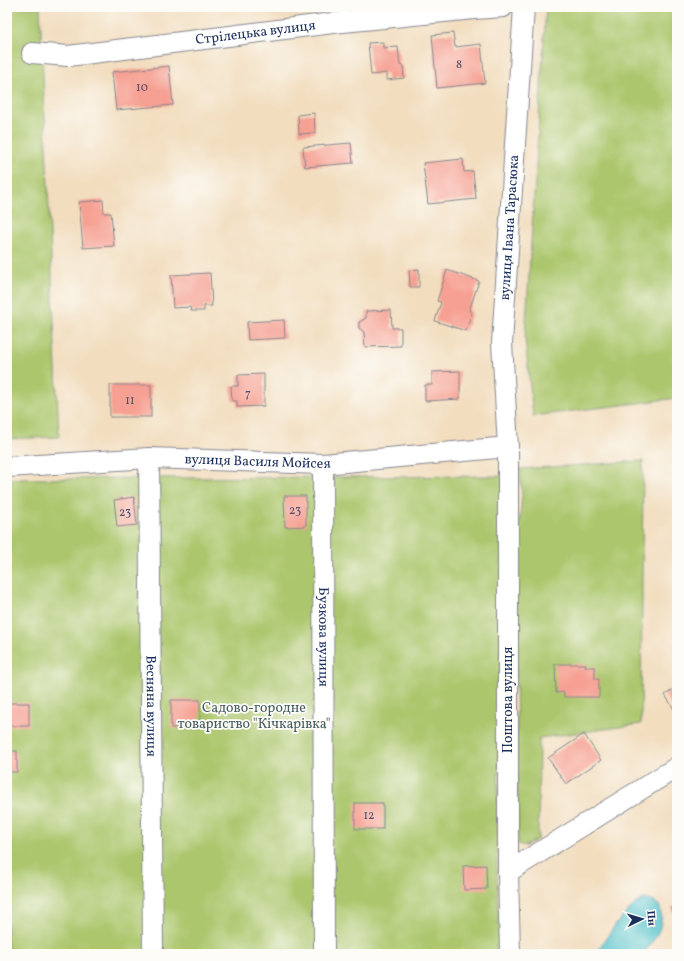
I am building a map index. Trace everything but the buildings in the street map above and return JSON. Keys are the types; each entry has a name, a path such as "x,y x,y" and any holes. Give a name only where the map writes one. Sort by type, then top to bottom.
{"street":[{"name":"Стрілецька вулиця","path":"32,53 68,56 333,23 503,7"},
{"name":"вулиця Івана Тарасюка","path":"508,447 502,343 524,7"},
{"name":"вулиця Василя Мойсея","path":"7,468 149,458 323,464 508,447"},
{"name":"Поштова вулиця","path":"508,447 508,872 510,954"},
{"name":"Весняна вулиця","path":"149,458 153,954"},
{"name":"Бузкова вулиця","path":"323,464 324,954"},
{"path":"508,872 677,767"}],"green space":[{"path":"7,7 40,7 59,437 7,439"},
{"path":"546,7 677,7 677,398 533,416 525,338"},
{"path":"643,461 641,724 539,738 538,839 526,846 518,844 515,566 522,496 520,469"},
{"name":"Садово-городне товариство \"Кічкарівка\"","path":"503,476 497,871 500,954 7,954 7,479"}],"water":[{"path":"645,899 659,905 661,920 656,937 643,954 595,954 616,924 636,903"}]}
